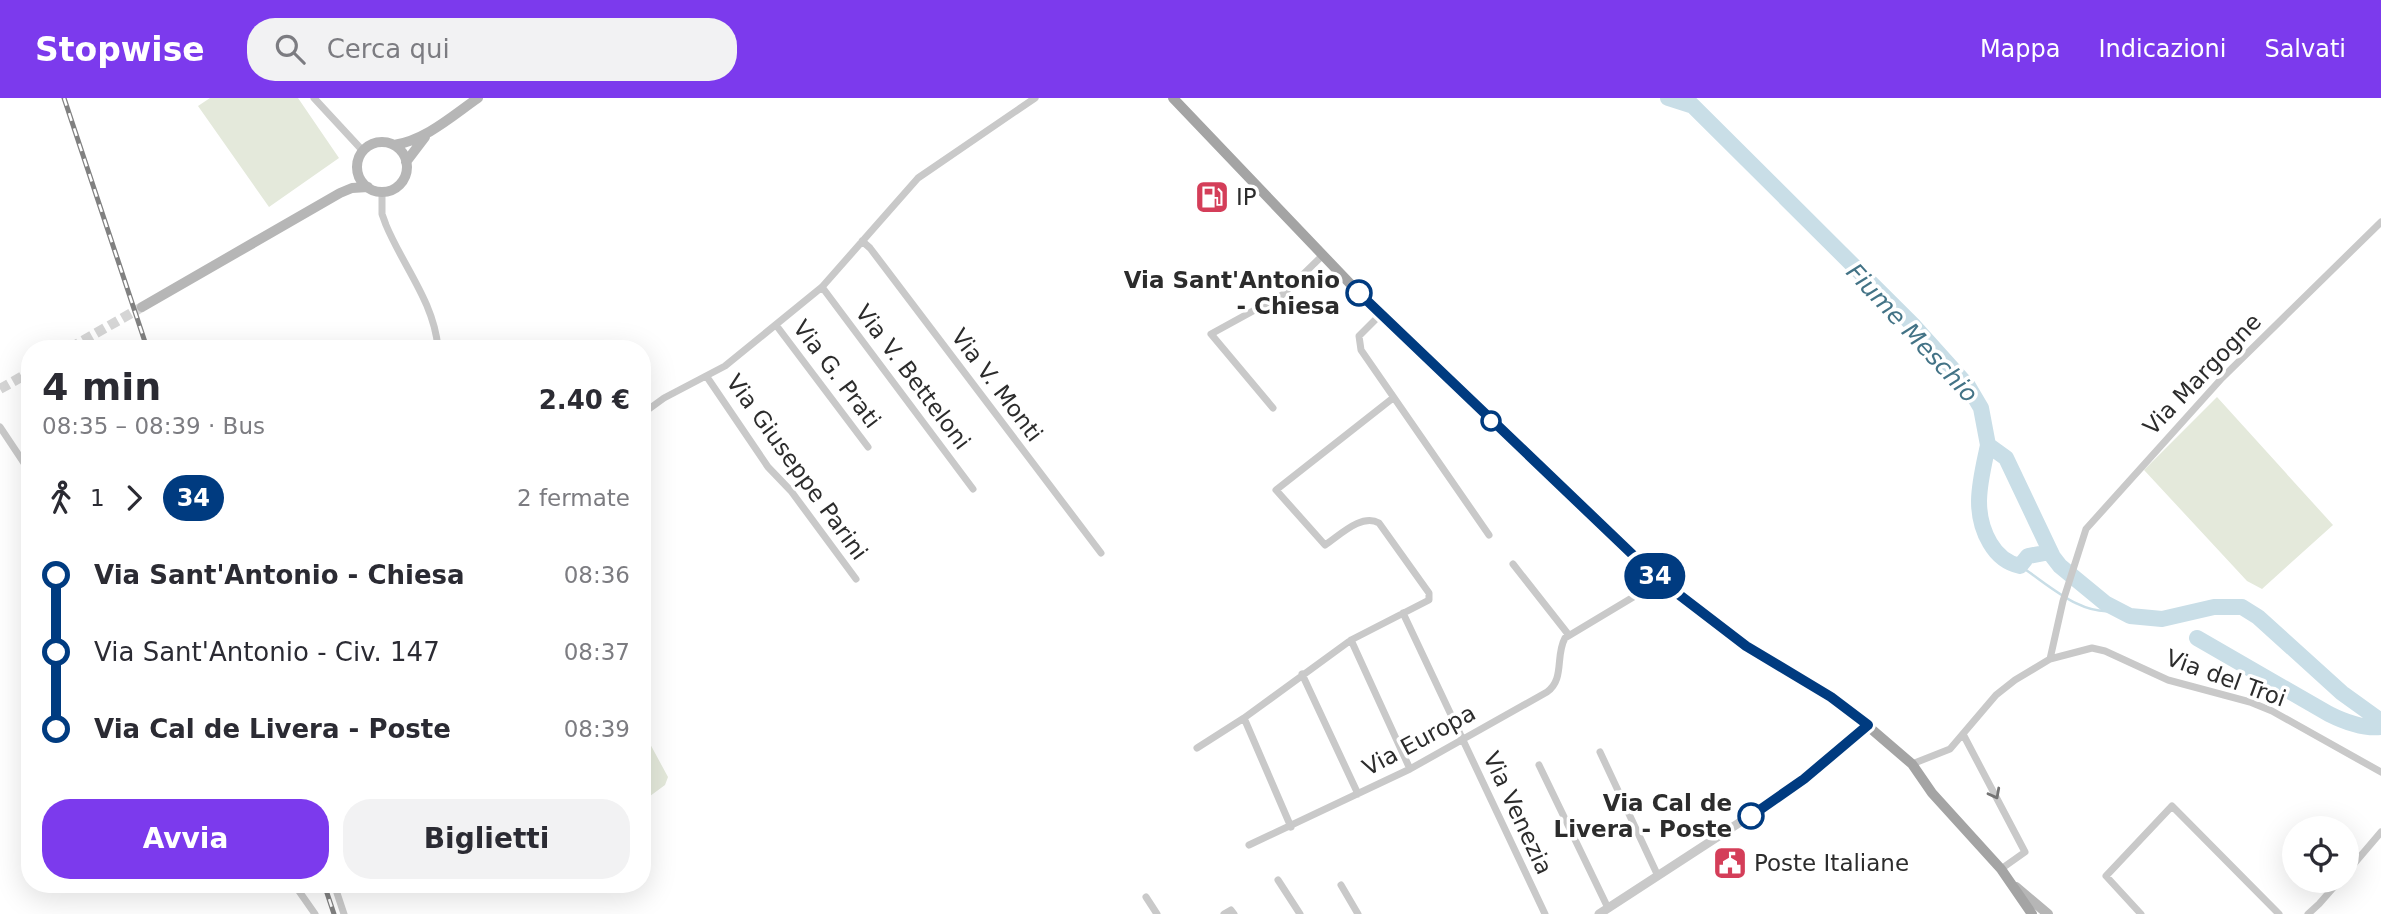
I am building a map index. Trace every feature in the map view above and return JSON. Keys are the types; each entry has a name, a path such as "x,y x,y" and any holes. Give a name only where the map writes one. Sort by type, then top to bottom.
{"main road":[{"path":"368,187 358,171 363,150 377,142 394,145 409,141 430,131 478,98"},
{"path":"1173,98 1381,314 1656,577 1746,646 1831,697 1912,764 1928,788 2001,869 2032,914"},
{"path":"406,162 417,144 430,131"},
{"path":"340,192 368,187 382,191 397,186 406,174 406,162 401,150 394,145"},
{"path":"142,307 340,192 358,171"},
{"path":"2013,885 2048,914"}],"street":[{"path":"314,98 363,150"},
{"path":"651,407 726,366 822,287 923,174 1035,98"},
{"path":"382,191 382,214 386,225 429,311 437,340"},
{"name":"Via Margogne","path":"2050,659 2064,597 2085,529 2222,378 2381,222"},
{"name":"Via V. Monti","path":"862,241 1101,553"},
{"path":"1273,408 1211,334 1282,295 1323,255"},
{"name":"Via V. Betteloni","path":"822,287 973,489"},
{"path":"1381,314 1360,333 1359,345 1489,534"},
{"name":"Via G. Prati","path":"776,325 868,447"},
{"name":"Via Giuseppe Parini","path":"707,377 768,467 791,491 856,579"},
{"path":"1197,748 1244,718 1351,640 1429,600 1429,593 1375,520 1364,520 1325,545 1276,490 1393,398"},
{"path":"0,427 21,458"},
{"path":"1513,564 1568,634 1635,596 1656,577"},
{"name":"Via Venezia","path":"1403,613 1545,914"},
{"name":"Via Europa","path":"1249,845 1410,769 1552,688 1558,678 1562,642 1568,634"},
{"path":"1351,640 1410,769"},
{"name":"Via del Troi","path":"2050,659 2092,648 2105,651 2168,680 2250,702 2272,711 2381,772"},
{"path":"1912,764 1950,749 1964,736 1996,695 2050,659"},
{"path":"1302,674 1358,794"},
{"path":"1244,718 1291,827"},
{"path":"1599,914 1785,793 1868,725"},
{"path":"1964,736 2025,852 2001,869"},
{"path":"1600,752 1658,876"},
{"path":"1539,765 1608,908"},
{"path":"2141,914 2106,876 2172,806 2278,914"},
{"path":"2359,858 2381,832"},
{"path":"1278,880 1300,914"},
{"path":"1341,885 1358,914"},
{"path":"300,893 315,914"},
{"path":"337,893 344,914"},
{"path":"2308,914 2329,893"},
{"path":"1146,897 1157,914"},
{"path":"1224,914 1231,910 1234,914"}],"shaded area":[{"path":"210,98 298,98 339,158 269,207 198,106"},
{"path":"2217,397 2333,525 2262,589 2247,581 2144,470"},
{"path":"651,746 668,777 665,785 651,795"}],"waterway":[{"path":"1668,98 1693,106"},
{"name":"Fiume Meschio","path":"1685,98 1914,326 1968,386 1981,408 1988,445 2006,458 2053,557 2060,566 2105,603 2130,616 2162,619 2214,607 2242,607 2258,617 2342,693 2381,721"},
{"path":"1988,445 1979,507 1984,531 1990,543 2002,558 2020,566 2028,556 2050,552"},
{"path":"2020,566 2078,604 2090,609 2116,610"},
{"path":"2197,638 2341,720 2368,727 2381,727"}],"tunnel":[{"path":"84,340 142,307"},
{"path":"0,389 21,377"}],"railway":[{"path":"64,98 144,340"},
{"path":"327,893 334,914"}],"bus line":[{"name":"34","path":"1359,293 1656,577 1730,635 1831,697 1868,725 1804,779 1751,816"}],"place":[{"name":"IP","path":"1212,197"},
{"name":"Via Sant'Antonio - Chiesa","path":"1359,293"},
{"name":"Via Cal de Livera - Poste","path":"1751,816"},
{"name":"Poste Italiane","path":"1730,863"}]}
